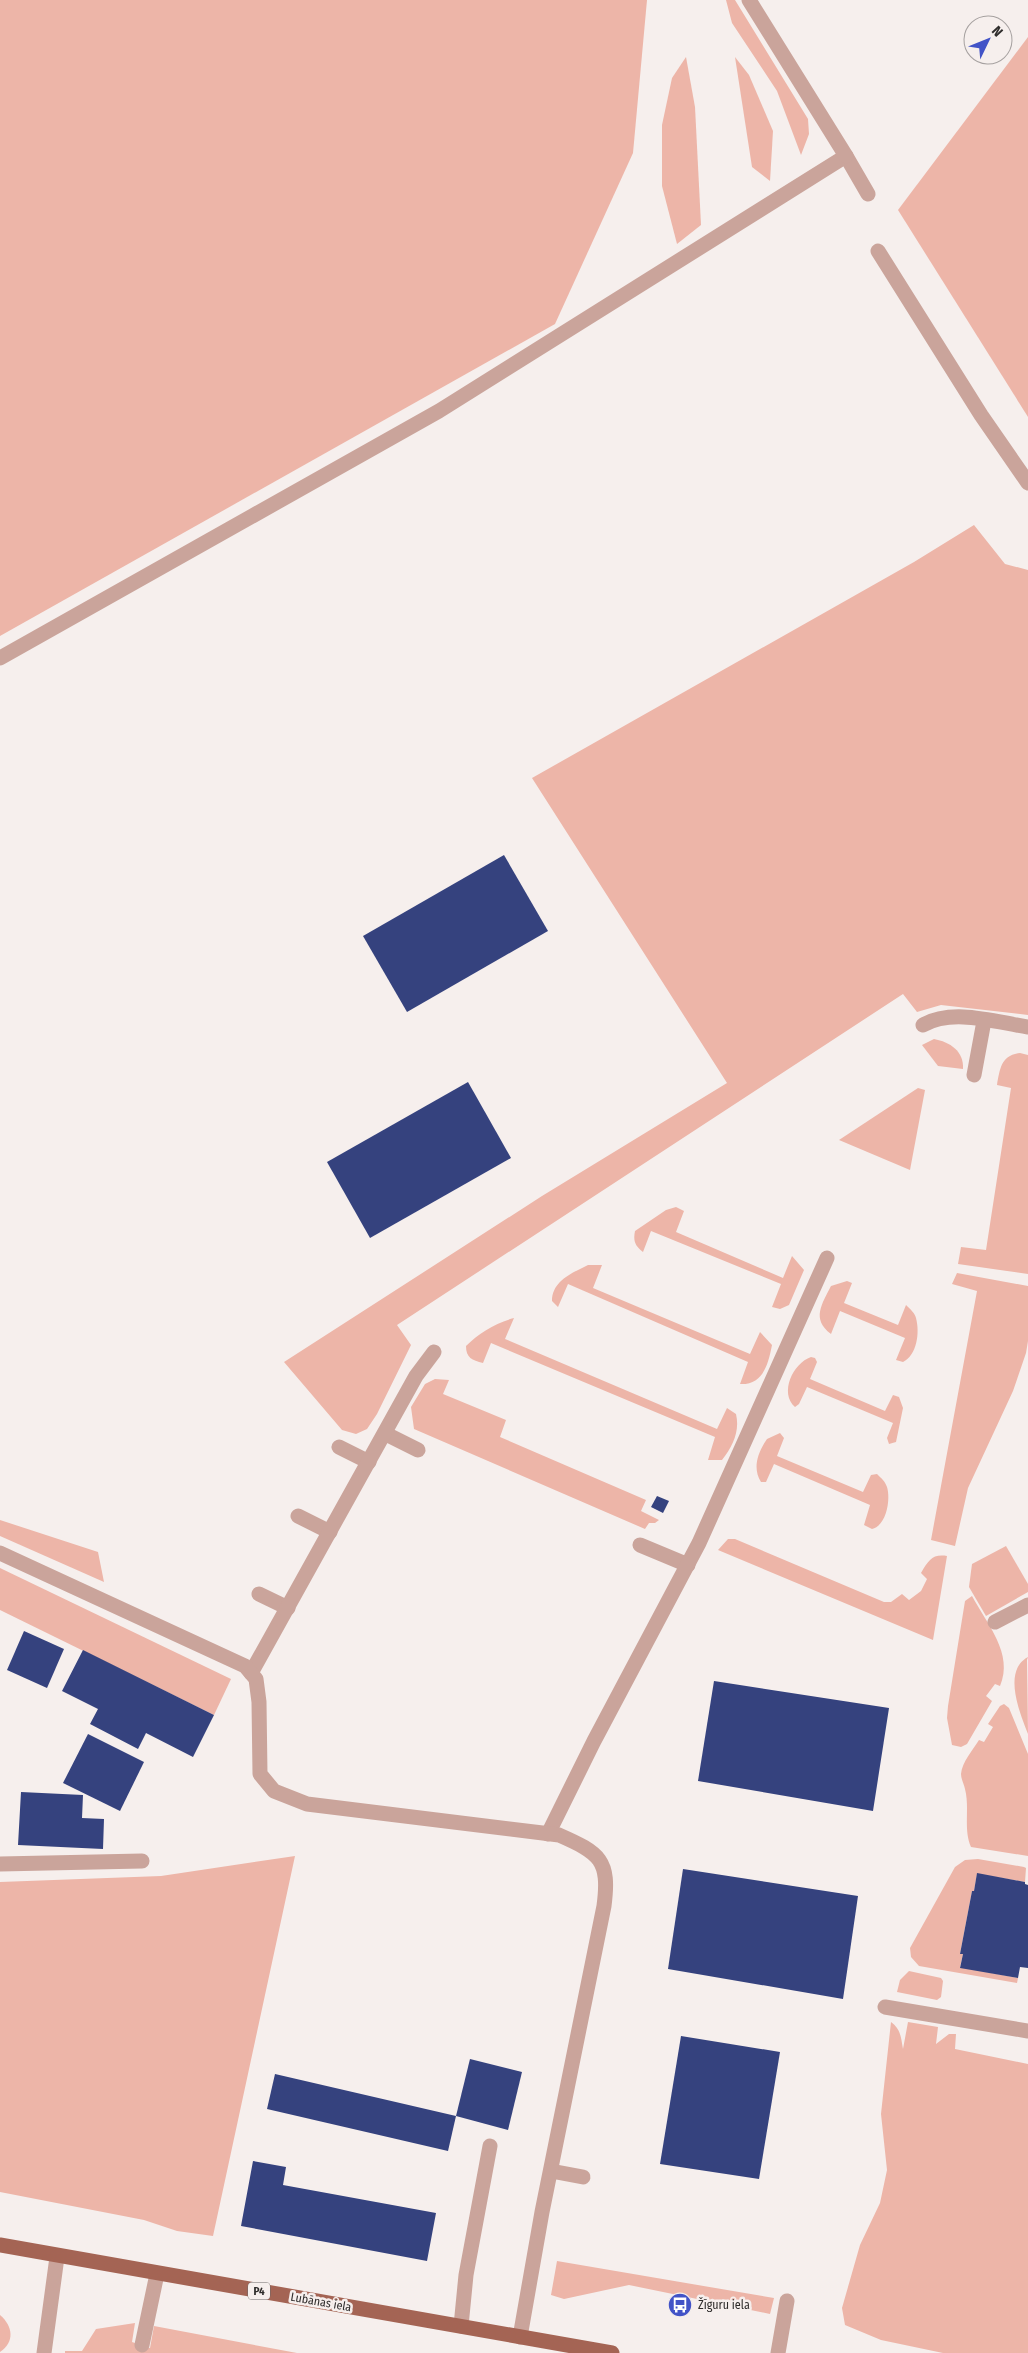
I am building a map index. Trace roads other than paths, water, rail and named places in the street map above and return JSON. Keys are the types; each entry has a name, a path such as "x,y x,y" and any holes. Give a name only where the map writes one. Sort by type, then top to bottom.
{"main road":[{"name":"Lubānas iela","path":"0,2245 57,2257 612,2353"}],"street":[{"path":"749,0 868,194"},
{"path":"0,658 439,411 846,156"},
{"path":"878,251 981,415 1028,483"},
{"path":"923,1025 935,1018 956,1016 1028,1027"},
{"path":"974,1075 984,1021"},
{"path":"548,1834 688,1565 828,1258"},
{"path":"251,1673 386,1434 416,1376 434,1352"},
{"path":"386,1434 418,1450"},
{"path":"338,1447 369,1462"},
{"path":"298,1516 330,1532"},
{"path":"640,1544 688,1565"},
{"path":"0,1553 245,1666 256,1678 259,1702 260,1774 274,1791 307,1804 559,1836 584,1846 599,1859 607,1880 604,1906 520,2337"},
{"path":"259,1594 288,1608"},
{"path":"995,1622 1028,1606"},
{"path":"0,1864 142,1861"},
{"path":"885,2007 1028,2031"},
{"path":"461,2326 466,2275 490,2146"},
{"path":"551,2172 584,2176"},
{"path":"44,2353 57,2257"},
{"path":"142,2345 157,2274"},
{"path":"778,2353 787,2301"}],"place":[{"name":"Žīguru iela","path":"680,2305"}]}
